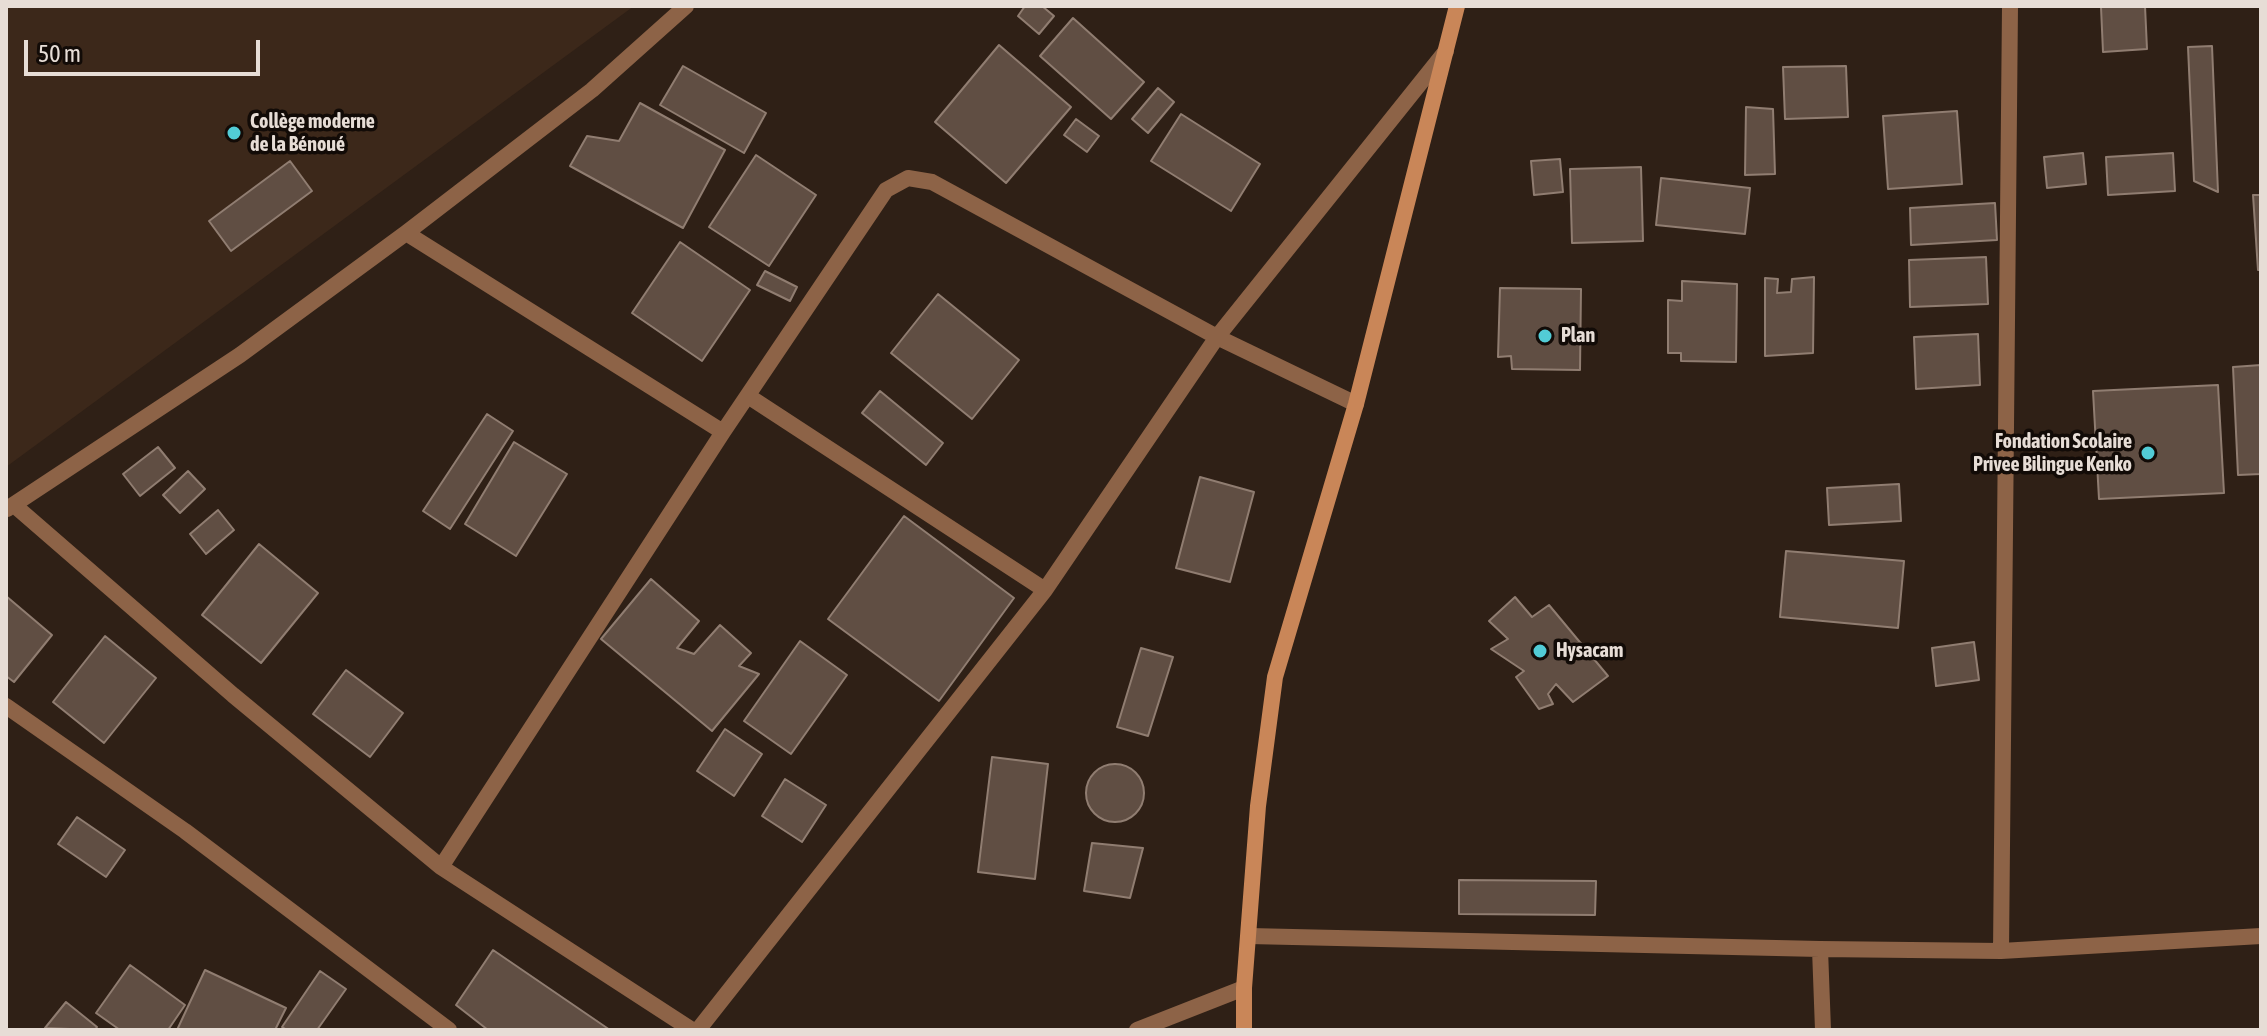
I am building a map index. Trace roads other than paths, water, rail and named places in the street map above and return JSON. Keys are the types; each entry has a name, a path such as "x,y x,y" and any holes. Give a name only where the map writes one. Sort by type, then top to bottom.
{"street":[{"path":"686,6 592,90 406,233 240,355 10,507 441,867 695,1030 1045,590 1217,337 1447,50"},
{"path":"1244,1030 1244,988 1258,806 1275,677 1356,404 1457,6"},
{"path":"2001,951 2010,6"},
{"path":"441,867 723,432 886,190 908,178 932,182 1217,337 1356,404"},
{"path":"406,233 723,432"},
{"path":"748,396 1045,590"},
{"path":"6,706 185,831 449,1030"},
{"path":"1249,936 2001,951 2261,936"},
{"path":"1820,949 1823,1030"},
{"path":"1137,1030 1244,988"}],"place":[{"name":"Collège moderne de la Bénoué","path":"234,133"},
{"name":"Plan","path":"1545,336"},
{"name":"Fondation Scolaire Privee Bilingue Kenko","path":"2148,453"},
{"name":"Hysacam","path":"1540,651"}]}
